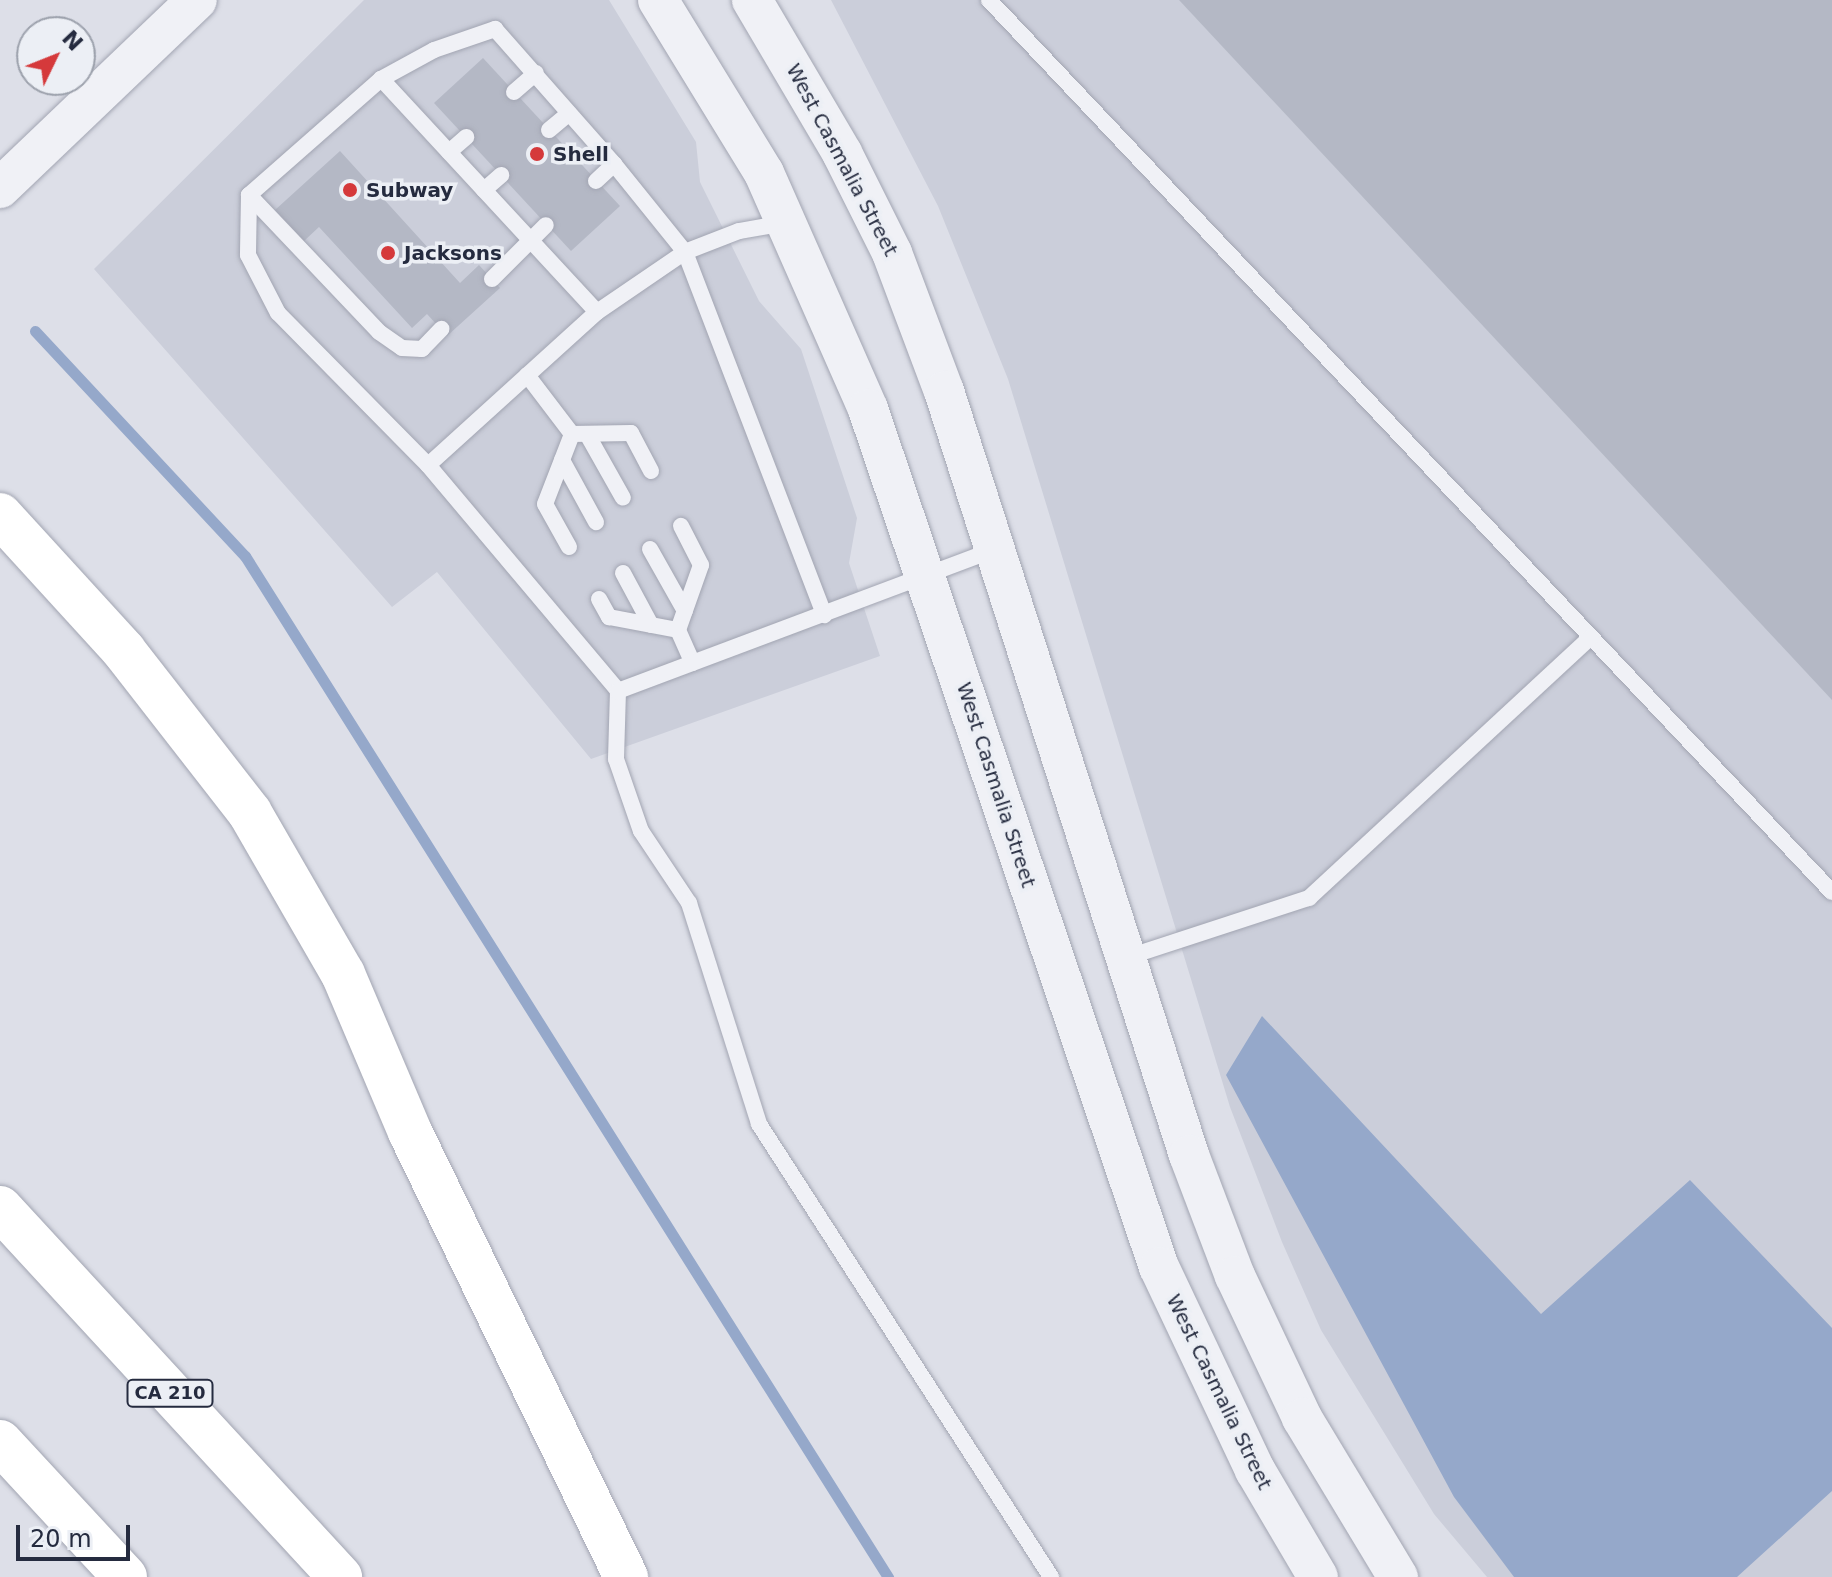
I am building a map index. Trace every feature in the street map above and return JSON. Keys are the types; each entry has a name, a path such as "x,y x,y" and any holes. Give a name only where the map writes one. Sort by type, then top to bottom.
{"highway":[{"path":"0,515 124,651 250,813 343,974 410,1132 626,1577"},
{"name":"CA 210","path":"0,1208 340,1577"},
{"path":"0,1442 125,1577"}],"street":[{"path":"0,188 197,0"},
{"name":"West Casmalia Street","path":"658,0 723,100 787,222 868,409 1159,1267 1255,1470 1318,1577"},
{"name":"West Casmalia Street","path":"752,0 842,153 892,253 944,391 1189,1155 1235,1276 1302,1418 1398,1577"}],"lane":[{"path":"989,0 1832,892"},
{"path":"824,615 685,252 614,164 495,29 454,41 381,79 249,195 248,255 278,313 428,465 618,691 616,759 641,831 689,903 759,1124 1051,1577"},
{"path":"514,92 536,73"},
{"path":"381,79 597,312"},
{"path":"549,130 569,113"},
{"path":"449,152 466,137"},
{"path":"596,181 614,164"},
{"path":"484,190 501,175"},
{"path":"249,195 379,332 402,348 422,349 441,329"},
{"path":"428,465 597,312 685,252 739,231 787,222"},
{"path":"492,279 546,225"},
{"path":"527,375 580,434 623,498"},
{"path":"580,434 631,433 651,471"},
{"path":"569,547 545,504 562,460 580,434"},
{"path":"562,460 596,522"},
{"path":"681,526 701,565 678,630 693,663"},
{"path":"650,549 685,611"},
{"path":"618,691 994,550"},
{"path":"623,573 651,625"},
{"path":"599,599 609,617 678,630"},
{"path":"1125,958 1309,898 1591,637"}],"shaded area":[{"path":"364,0 609,0 696,142 700,182 759,301 801,349 857,518 849,563 880,656 591,759 437,572 392,607 94,269"},
{"path":"831,0 1832,0 1832,1577 1487,1577 1434,1514 1321,1330 1282,1242 1230,1107 1008,379 938,206"}],"water":[{"path":"1262,1016 1541,1314 1690,1180 1832,1328 1832,1491 1737,1577 1514,1577 1454,1497 1226,1075"}],"building":[{"path":"1179,0 1832,0 1832,700"},
{"path":"483,58 620,206 571,251 434,103"},
{"name":"Jacksons","path":"340,151 460,283 479,265 500,288 447,336 427,314 412,328 319,227 304,241 275,210"}],"waterway":[{"path":"35,331 245,556 888,1577"}],"place":[{"name":"Shell","path":"537,154"},
{"name":"Subway","path":"350,190"},
{"name":"Jacksons","path":"388,253"}]}
